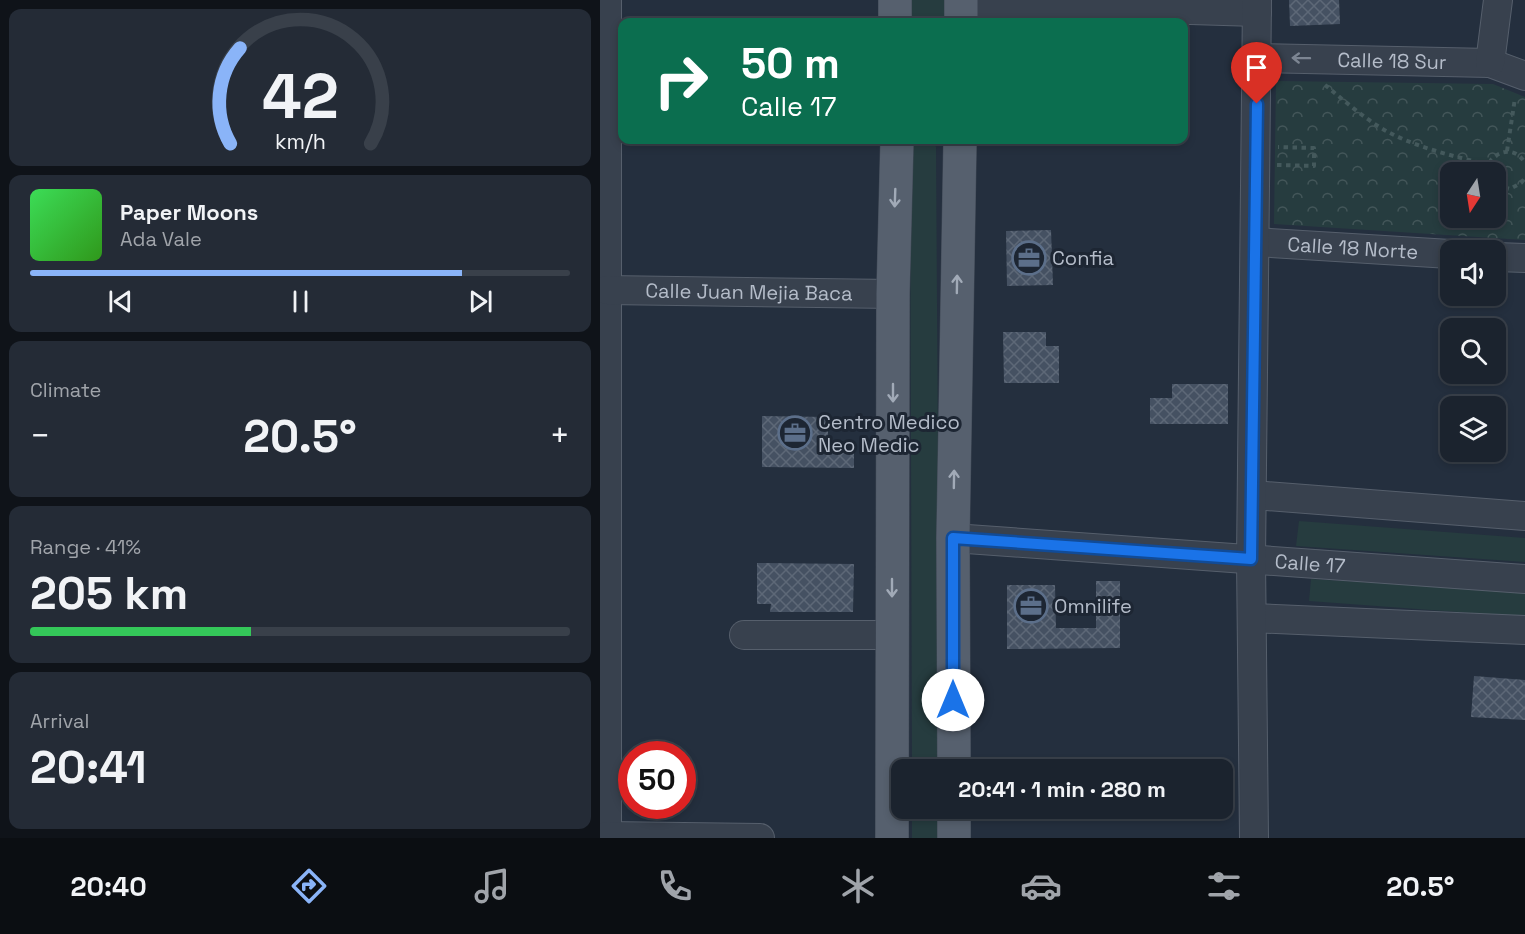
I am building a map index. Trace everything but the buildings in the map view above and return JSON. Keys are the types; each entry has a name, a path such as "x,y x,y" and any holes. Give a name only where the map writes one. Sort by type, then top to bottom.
{"main road":[{"path":"895,0 895,18"},
{"path":"892,838 893,294 898,144"},
{"path":"954,759 956,146"},
{"path":"954,819 954,838"}],"street":[{"path":"1491,63 1498,0"},
{"path":"606,2 607,837 760,838"},
{"path":"961,8 1257,6 1251,559 1254,838"},
{"name":"Calle 18 Sur","path":"1257,58 1491,63 1522,75"},
{"name":"Calle 18 Norte","path":"1255,242 1440,253"},
{"path":"1506,257 1525,258"},
{"name":"Calle Juan Mejia Baca","path":"607,290 893,294"},
{"path":"1253,495 1525,516"},
{"name":"Calle 17","path":"953,538 1525,579"},
{"path":"1252,618 1525,630"},
{"path":"744,635 892,634"}],"path":[{"path":"1310,58 1310,74 1357,111 1392,134 1439,152 1477,162"},
{"path":"1507,151 1522,75"},
{"path":"1268,147 1314,148 1314,166 1268,164"},
{"path":"1491,162 1495,155 1507,151 1519,155 1525,163"},
{"path":"1506,188 1510,189 1525,178"}],"green space":[{"path":"912,0 951,0 952,18 912,18"},
{"path":"1276,81 1493,84 1525,97 1525,240 1274,224"},
{"path":"910,144 935,144 940,759 912,759"},
{"path":"1299,521 1525,538 1525,562 1296,546"},
{"path":"1311,579 1525,592 1525,617 1309,601"},
{"path":"912,819 940,819 940,838 912,838"}],"place":[{"name":"Confia","path":"1029,258"},
{"name":"Centro Medico Neo Medic","path":"795,433"},
{"name":"Omnilife","path":"1031,606"}],"route":[{"path":"953,700 953,538 1251,559 1257,104"}]}
